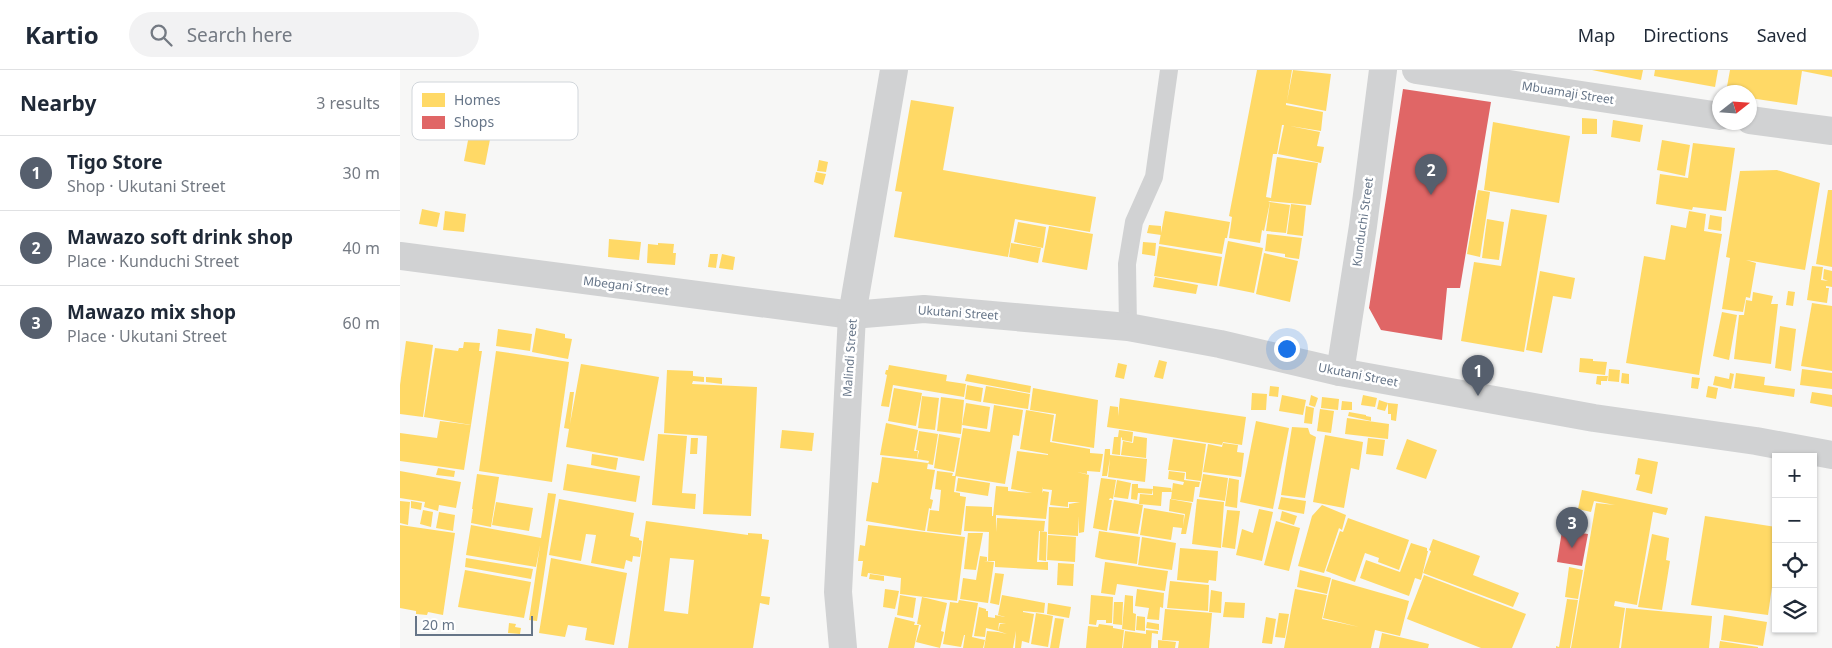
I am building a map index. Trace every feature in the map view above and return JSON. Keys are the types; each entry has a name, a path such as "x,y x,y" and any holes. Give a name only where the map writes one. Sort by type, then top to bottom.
{"street":[{"name":"Malindi Street","path":"843,648 838,592 852,315 894,70"},
{"name":"Kunduchi Street","path":"1340,372 1363,226 1383,70"},
{"name":"Mbuamaji Street","path":"1416,70 1712,115"},
{"path":"1757,121 1832,131"},
{"name":"Mbegani Street","path":"400,256 852,315"},
{"name":"Ukutani Street","path":"852,315 924,309 1128,327 1220,344 1340,372 1594,418 1756,441 1832,455"}],"lane":[{"path":"1128,327 1127,264 1134,222 1154,177 1169,70"}],"building: Homes":[{"path":"1257,70 1292,70 1287,101 1293,70 1331,74 1326,111 1286,103 1286,105 1323,112 1321,131 1290,126 1320,132 1317,146 1324,147 1321,163 1278,154 1284,125 1282,125 1277,154 1273,154 1266,197 1271,198 1277,157 1318,163 1311,205 1268,201 1270,202 1260,243 1229,238 1232,217 1229,216"},
{"path":"1592,70 1643,70 1641,80"},
{"path":"1655,70 1718,70 1715,85 1712,86 1654,76"},
{"path":"1730,70 1832,70 1832,77 1802,71 1797,105 1757,99 1757,85 1727,85"},
{"path":"911,100 954,107 943,170 1096,197 1090,232 1015,219 1008,257 894,237 902,192 895,191"},
{"path":"1582,118 1597,119 1597,134 1582,134"},
{"path":"1613,120 1643,125 1640,142 1611,137"},
{"path":"1493,122 1570,136 1559,203 1484,190"},
{"path":"468,140 490,140 485,165 464,161"},
{"path":"1662,140 1690,145 1685,176 1657,170"},
{"path":"1693,143 1735,148 1726,211 1693,207 1692,210 1656,204 1660,174 1688,178"},
{"path":"819,160 828,162 826,172 817,171"},
{"path":"1777,170 1820,183 1805,270 1746,260 1756,263 1750,298 1746,297 1743,312 1722,309 1730,258 1726,257 1740,171"},
{"path":"816,172 826,174 823,185 814,182"},
{"path":"1478,190 1490,192 1480,257 1467,254"},
{"path":"1828,190 1832,190 1832,267 1816,264"},
{"path":"1270,202 1290,205 1286,233 1266,231"},
{"path":"1291,204 1306,206 1303,236 1287,234"},
{"path":"422,209 440,213 437,227 419,224"},
{"path":"1511,209 1547,215 1524,352 1461,341 1474,262 1501,266"},
{"path":"445,211 466,214 464,232 443,230"},
{"path":"1165,211 1230,222 1222,254 1159,244"},
{"path":"1689,211 1706,214 1704,231 1722,234 1699,375 1626,363 1644,256 1665,260 1671,225 1686,228"},
{"path":"1710,215 1722,217 1721,231 1708,229"},
{"path":"1487,219 1504,222 1499,260 1482,258"},
{"path":"1018,222 1046,227 1043,248 1014,242"},
{"path":"1149,225 1161,226 1161,235 1147,233"},
{"path":"1049,226 1093,234 1087,270 1042,262"},
{"path":"1267,234 1302,238 1299,259 1285,257 1285,254 1265,251"},
{"path":"609,239 641,242 639,260 608,257"},
{"path":"1228,241 1263,248 1254,293 1219,286"},
{"path":"1143,242 1156,243 1155,256 1142,254"},
{"path":"658,243 674,244 673,253 676,253 675,265 647,263 648,244 658,245"},
{"path":"1011,243 1041,248 1038,263 1009,257"},
{"path":"1159,246 1222,257 1217,286 1154,276"},
{"path":"1264,253 1298,261 1290,302 1256,294"},
{"path":"710,254 718,254 716,268 708,267"},
{"path":"722,254 735,257 733,270 719,268"},
{"path":"1812,266 1823,267 1821,280 1828,281 1823,279 1824,269 1832,271 1832,287 1826,286 1826,288 1829,288 1827,303 1807,300"},
{"path":"1540,271 1575,278 1571,299 1553,296 1542,353 1526,350"},
{"path":"1155,277 1198,285 1196,294 1153,287"},
{"path":"1788,291 1795,292 1793,306 1786,305"},
{"path":"1753,292 1773,296 1771,304 1778,304 1771,364 1734,359 1739,315 1744,315 1746,300 1752,301"},
{"path":"1812,303 1832,306 1832,371 1801,366"},
{"path":"1722,312 1737,315 1729,360 1713,356"},
{"path":"1780,326 1796,329 1791,371 1775,368"},
{"path":"536,328 565,334 565,338 572,339 568,359 532,352"},
{"path":"498,329 532,334 530,351 496,346"},
{"path":"406,341 433,345 423,417 400,414 400,385"},
{"path":"464,342 480,343 479,351 482,351 471,425 424,417 435,348 458,351 459,348 463,348"},
{"path":"496,351 569,362 552,482 479,471"},
{"path":"1580,358 1607,362 1605,375 1579,372"},
{"path":"1159,360 1167,362 1163,379 1154,377"},
{"path":"1118,363 1127,365 1124,379 1115,377"},
{"path":"581,364 659,377 644,461 566,447 569,429 564,428 570,392 574,392 570,424"},
{"path":"889,365 947,375 946,381 966,384 964,397 893,385 889,407 881,406 887,375 885,374"},
{"path":"1609,369 1620,370 1619,382 1608,381"},
{"path":"1802,369 1832,373 1832,389 1800,385"},
{"path":"667,370 693,371 693,376 704,377 704,382 693,381 692,384 757,387 751,516 703,514 707,436 664,433"},
{"path":"1622,373 1629,374 1629,384 1621,383"},
{"path":"1730,373 1734,374 1731,389 1713,385 1715,376 1729,379"},
{"path":"1736,373 1765,377 1764,385 1795,389 1794,397 1734,388"},
{"path":"967,374 1031,386 1030,393 965,381"},
{"path":"1597,376 1608,376 1607,381 1601,381 1601,385 1596,384"},
{"path":"706,377 722,378 722,384 706,382"},
{"path":"1692,377 1700,378 1698,389 1691,388"},
{"path":"967,385 983,388 981,402 965,399"},
{"path":"986,386 1030,394 1028,409 983,402"},
{"path":"1270,386 1279,387 1278,397 1269,396"},
{"path":"1708,386 1718,388 1716,399 1706,397"},
{"path":"894,388 922,393 916,426 888,421"},
{"path":"1033,388 1098,400 1094,448 1052,441 1056,414 1030,410"},
{"path":"1812,392 1832,395 1832,407 1810,403"},
{"path":"1252,393 1267,394 1266,410 1251,410"},
{"path":"1282,395 1306,400 1303,415 1279,411"},
{"path":"1311,395 1318,398 1315,407 1309,405"},
{"path":"1363,395 1377,398 1375,407 1361,405"},
{"path":"922,396 939,398 935,430 918,428"},
{"path":"941,397 964,400 961,434 937,431"},
{"path":"1322,397 1339,399 1338,410 1321,408"},
{"path":"1120,398 1246,417 1242,445 1223,442 1222,445 1107,427 1110,406 1118,407 1118,416"},
{"path":"1379,400 1388,403 1385,411 1377,409"},
{"path":"1342,401 1352,402 1352,410 1341,410"},
{"path":"966,403 990,407 987,429 962,425"},
{"path":"1388,403 1398,404 1396,421 1391,420 1391,414 1388,414"},
{"path":"994,405 1023,410 1019,436 1013,435 1005,484 955,476 963,428 990,432"},
{"path":"1306,406 1314,408 1312,424 1304,423"},
{"path":"1320,409 1334,411 1331,433 1317,431"},
{"path":"1026,410 1054,415 1050,442 1090,449 1090,453 1103,454 1100,472 1087,471 1087,474 1077,472 1089,475 1084,532 1079,533 1079,516 1078,536 1048,534 1049,507 1069,508 1069,504 1080,502 1068,502 1068,507 1050,505 1052,490 1043,489 1043,487 1042,493 1043,491 1049,492 1046,519 996,515 996,532 997,518 1045,521 1044,531 1039,531 1037,562 1048,562 1048,570 995,567 995,561 988,561 989,532 964,531 966,506 992,507 993,516 996,486 1008,487 1008,491 1032,493 1011,489 1017,451 1048,455 1020,449"},
{"path":"1349,412 1371,417 1371,421 1348,416"},
{"path":"1347,418 1389,424 1388,439 1345,434"},
{"path":"440,421 471,425 464,470 400,461 400,433 437,438"},
{"path":"1256,421 1289,428 1273,509 1240,502"},
{"path":"886,423 918,430 914,451 918,451 917,459 880,455"},
{"path":"1292,427 1308,428 1310,434 1316,437 1305,498 1281,495"},
{"path":"782,430 814,433 812,451 780,448"},
{"path":"1119,430 1133,432 1132,442 1122,440 1121,437 1120,455 1112,454 1114,437 1118,437"},
{"path":"919,431 938,434 933,465 928,464 929,461 917,459 919,451 916,450"},
{"path":"658,434 687,436 682,493 696,494 695,509 652,505"},
{"path":"939,434 960,438 954,472 934,468"},
{"path":"1325,435 1363,442 1359,470 1351,468 1344,508 1313,502"},
{"path":"1134,436 1147,438 1146,458 1121,455 1123,441 1133,443"},
{"path":"691,438 698,438 697,454 690,454"},
{"path":"1368,438 1385,440 1383,456 1366,454"},
{"path":"1173,439 1206,444 1201,481 1186,479 1186,472 1168,470"},
{"path":"1407,439 1437,450 1426,479 1396,469"},
{"path":"1223,443 1238,445 1237,452 1244,453 1241,477 1203,472 1208,444 1222,447"},
{"path":"1105,449 1110,449 1110,455 1147,459 1145,482 1108,477 1110,458 1107,476 1102,476"},
{"path":"592,454 618,458 616,470 591,465"},
{"path":"882,457 928,463 927,469 935,470 930,499 933,500 931,509 929,508 925,531 866,521 872,482 878,483"},
{"path":"1638,458 1658,462 1652,494 1636,490 1640,475 1635,474"},
{"path":"567,464 640,476 636,502 563,490"},
{"path":"438,468 455,471 454,477 436,475"},
{"path":"400,471 461,482 456,508 439,505 438,511 424,507 425,502 400,498"},
{"path":"937,471 953,473 952,476 956,476 954,492 966,497 961,535 927,531 930,510 939,511 941,490 935,489"},
{"path":"1169,471 1185,473 1184,480 1200,482 1199,487 1195,487 1193,502 1171,499 1173,483 1183,485 1184,482 1168,479"},
{"path":"477,474 499,477 491,527 471,523"},
{"path":"1203,474 1228,478 1225,501 1199,497"},
{"path":"958,478 990,483 988,496 956,491"},
{"path":"1101,478 1116,480 1113,499 1110,498 1109,500 1112,500 1107,531 1093,528"},
{"path":"1229,478 1239,480 1237,508 1225,506"},
{"path":"1117,480 1131,483 1128,499 1114,497"},
{"path":"1132,484 1138,484 1138,488 1153,489 1152,494 1138,493 1137,500 1131,499"},
{"path":"1153,486 1171,488 1172,492 1162,492 1161,506 1139,504 1140,494 1153,495"},
{"path":"1582,490 1668,508 1666,515 1653,512 1637,605 1615,601 1614,606 1625,608 1619,648 1571,648 1596,503 1615,505 1594,501 1591,512 1578,509"},
{"path":"548,493 556,494 537,621 529,620 540,545 536,567 466,555 471,525 541,538"},
{"path":"1281,497 1306,501 1304,514 1278,509"},
{"path":"559,499 634,513 630,536 639,538 642,541 640,557 633,556 632,562 626,560 624,569 591,563 596,535 586,534 581,561 549,555"},
{"path":"1170,499 1192,503 1186,534 1181,534 1182,528 1173,527 1171,540 1140,535 1144,508 1184,515 1183,526 1185,514 1169,511"},
{"path":"1197,499 1224,502 1221,548 1192,544"},
{"path":"1114,500 1143,505 1138,534 1109,530"},
{"path":"400,501 410,502 408,525 400,523"},
{"path":"411,501 422,503 421,510 411,508"},
{"path":"496,502 533,508 529,531 492,525"},
{"path":"1322,505 1346,515 1342,530 1339,528 1324,573 1298,566 1312,516"},
{"path":"1259,509 1273,512 1262,561 1236,555 1242,529 1253,533"},
{"path":"423,510 433,512 431,527 420,524"},
{"path":"1227,510 1240,511 1235,549 1222,547"},
{"path":"1282,511 1297,516 1294,525 1280,520"},
{"path":"439,512 455,515 453,531 436,528"},
{"path":"1705,516 1772,526 1772,587 1768,615 1691,605"},
{"path":"1348,518 1409,540 1399,570 1378,562 1379,558 1365,553 1355,582 1326,571 1340,531 1343,532"},
{"path":"646,521 748,535 748,533 762,534 762,539 769,540 761,596 770,597 769,605 760,603 753,648 628,648","holes":["670,558 694,560 688,614 664,611"]},
{"path":"1276,521 1300,528 1289,571 1264,565"},
{"path":"400,525 455,533 443,615 428,612 427,615 416,614 416,611 400,608"},
{"path":"868,525 965,537 957,601 900,594 901,578 868,573 867,577 861,576 863,561 858,561 860,545 865,546"},
{"path":"1040,531 1047,532 1046,561 1039,560"},
{"path":"1099,531 1140,537 1137,564 1095,557"},
{"path":"968,533 983,533 976,570 964,569"},
{"path":"1652,534 1669,538 1666,560 1670,561 1662,610 1638,607"},
{"path":"1048,535 1076,537 1075,562 1047,560"},
{"path":"1142,537 1176,543 1172,570 1138,565"},
{"path":"1433,539 1480,556 1473,575 1519,593 1513,607 1423,573"},
{"path":"1411,543 1427,548 1428,551 1421,580 1415,578 1409,596 1360,578 1366,560 1400,572"},
{"path":"1180,548 1218,551 1216,581 1209,580 1208,583 1177,580"},
{"path":"980,556 987,557 987,561 984,561 994,562 988,603 960,599 963,578 976,580"},
{"path":"466,558 533,569 531,579 465,567"},
{"path":"551,558 627,573 614,645 585,640 587,628 568,625 565,637 539,633"},
{"path":"1105,562 1168,571 1165,591 1117,584 1115,595 1101,593"},
{"path":"1058,563 1074,564 1073,586 1057,585"},
{"path":"1569,567 1583,570 1578,599 1565,597"},
{"path":"465,570 531,582 524,618 458,607"},
{"path":"1300,570 1331,578 1327,594 1297,587"},
{"path":"995,573 1004,574 999,605 990,603"},
{"path":"870,574 884,576 884,581 869,579"},
{"path":"1424,575 1526,614 1512,648 1481,648 1407,619"},
{"path":"1332,579 1409,601 1400,636 1375,630 1371,648 1284,648 1295,589 1327,595 1322,619 1359,627 1323,618"},
{"path":"1170,581 1209,585 1208,611 1167,608"},
{"path":"885,589 899,591 895,609 883,607"},
{"path":"1137,589 1164,593 1163,608 1160,607 1159,620 1147,619 1149,608 1135,606"},
{"path":"1211,590 1222,592 1221,613 1209,612"},
{"path":"900,595 916,598 913,618 897,615"},
{"path":"1002,595 1045,603 1044,613 1023,611 1034,614 1029,643 1022,641 1021,648 1015,648 1016,631 1013,648 984,648 987,631 1007,634 986,628 985,637 974,636 979,607 988,611 988,617 995,618 995,615 1005,617 998,615"},
{"path":"1091,595 1113,597 1112,623 1106,623 1106,620 1097,620 1096,625 1089,624"},
{"path":"1125,595 1133,596 1133,613 1136,614 1135,631 1122,629"},
{"path":"922,597 947,603 941,631 944,632 940,648 916,642 921,625 917,624"},
{"path":"1567,599 1578,600 1570,648 1556,648 1556,646 1559,647"},
{"path":"959,600 978,603 972,637 985,640 983,648 963,648 965,635 961,647 943,644 950,602 958,603"},
{"path":"1114,602 1123,602 1122,625 1113,624"},
{"path":"1225,602 1245,603 1244,618 1223,617"},
{"path":"1048,603 1071,607 1069,618 1047,614"},
{"path":"1626,608 1712,616 1709,648 1621,648"},
{"path":"1165,609 1212,613 1209,648 1178,648 1179,641 1162,640"},
{"path":"1036,613 1053,616 1048,647 1031,644"},
{"path":"1279,613 1289,614 1285,638 1275,637"},
{"path":"1724,615 1767,622 1763,646 1721,640"},
{"path":"1137,616 1145,617 1145,631 1136,630"},
{"path":"895,617 915,622 914,625 919,625 914,648 888,648"},
{"path":"1266,617 1276,619 1272,644 1262,643"},
{"path":"1055,618 1064,619 1059,648 1050,648"},
{"path":"1147,622 1159,624 1159,630 1146,628"},
{"path":"509,623 516,624 515,627 521,628 520,634 508,633"},
{"path":"1099,624 1124,630 1122,648 1086,648 1088,626 1098,627"},
{"path":"1146,630 1158,631 1158,634 1152,633 1151,648 1123,648 1125,631 1146,634"},
{"path":"1382,633 1429,644 1428,648 1379,648"},
{"path":"1158,640 1176,642 1175,648 1158,648"},
{"path":"1720,641 1758,647 1758,648 1719,648"}],"building: Shops":[{"path":"1403,89 1491,102 1460,288 1447,288 1442,340 1381,330 1369,308"},
{"path":"1565,512 1578,514 1575,532 1588,534 1582,566 1557,562"}],"place":[{"name":"Mawazo soft drink shop","path":"1431,195"},
{"name":"Tigo Store","path":"1478,396"},
{"name":"Mawazo mix shop","path":"1572,548"}]}
